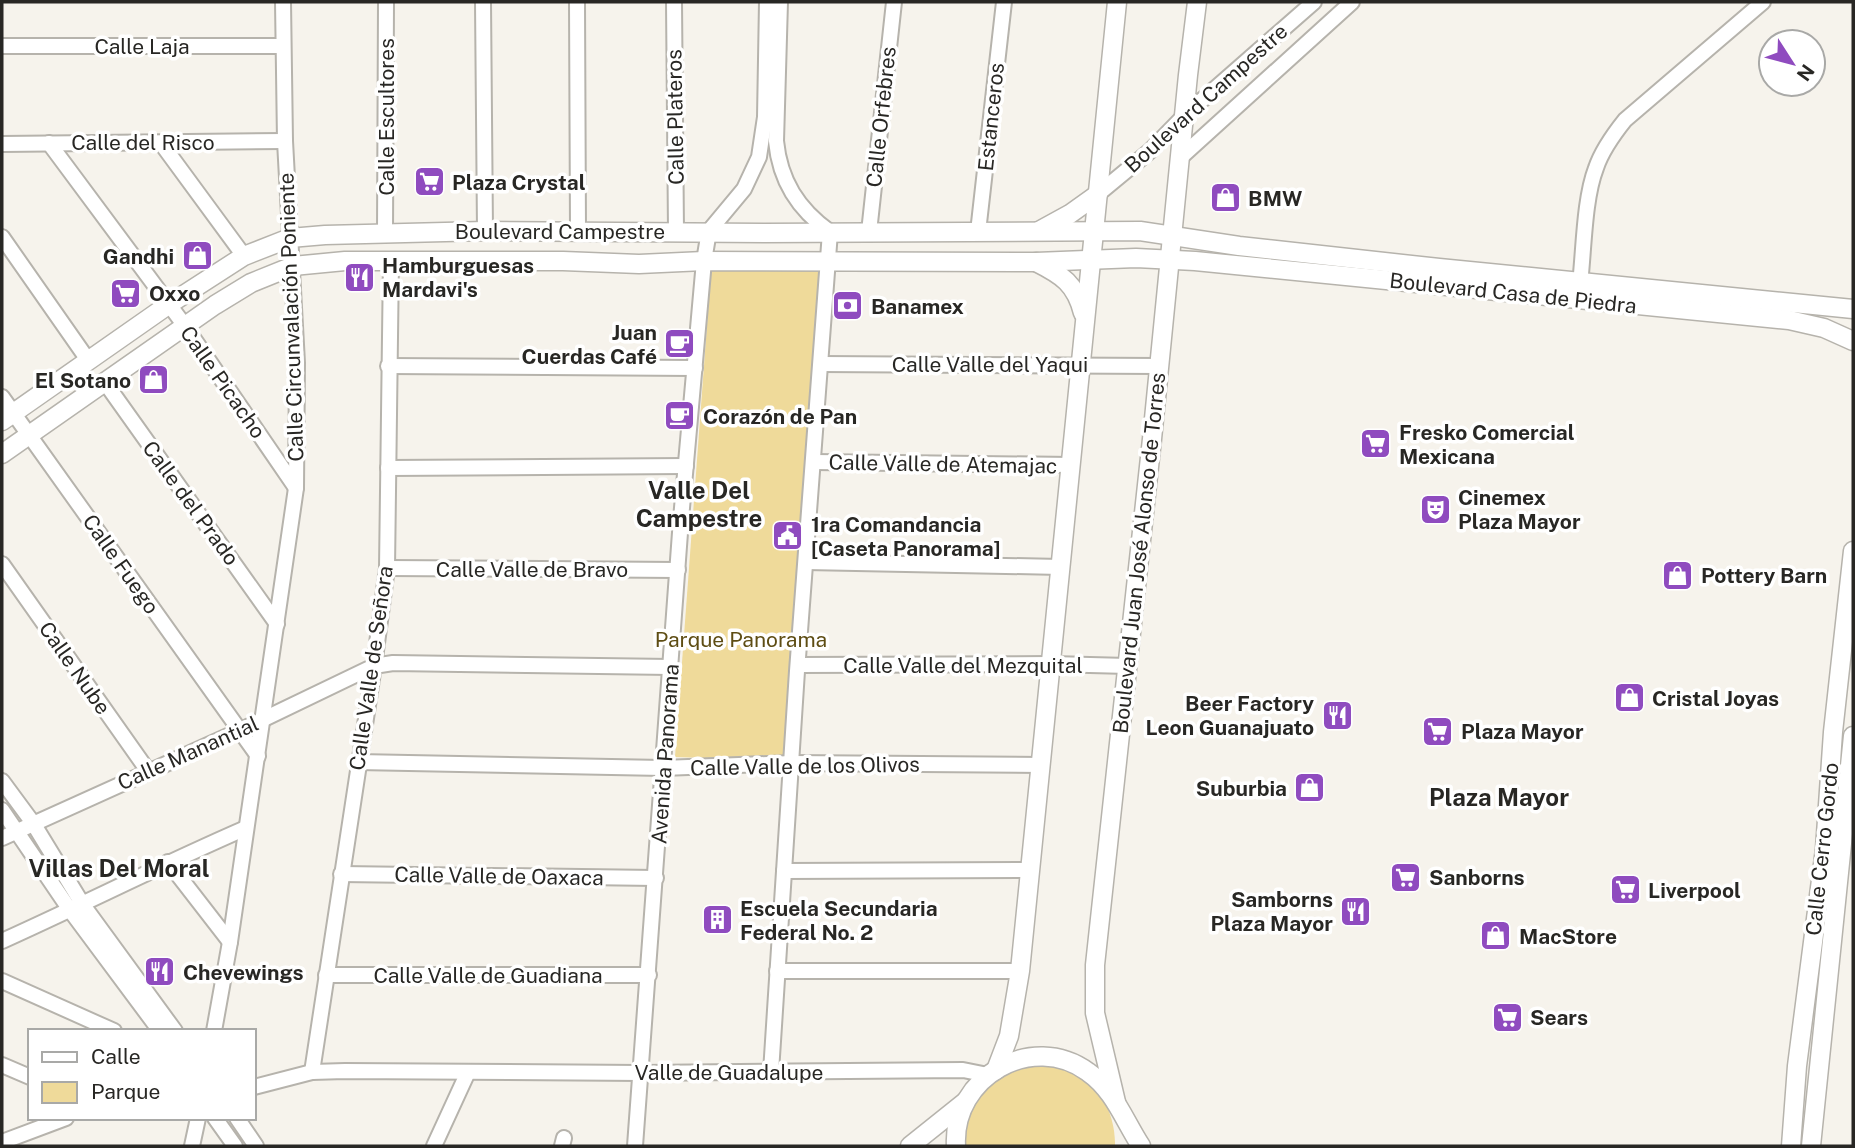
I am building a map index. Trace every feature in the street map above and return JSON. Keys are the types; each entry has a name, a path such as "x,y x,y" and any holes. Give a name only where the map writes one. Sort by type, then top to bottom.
{"main road":[{"path":"910,1146 968,1100 992,1073 1009,1036 1020,971 1042,765 1117,2"},
{"name":"Boulevard Juan José Alonso de Torres","path":"1118,1106 1100,1038 1094,991 1197,2"},
{"path":"1018,261 1029,232 1070,214 1098,194"},
{"name":"Boulevard Campestre","path":"8,417 88,359 244,256 290,238 385,232 485,231 1140,231 1173,235"},
{"name":"Boulevard Casa de Piedra","path":"1173,235 1438,276 1789,320 1824,328 1847,338"},
{"name":"Boulevard Campestre","path":"2,454 104,381 251,283 293,266 391,260 639,264 704,261 1036,262 1092,258 1170,261"},
{"name":"Boulevard Casa de Piedra","path":"1170,261 1580,284 1853,309"},
{"path":"1036,262 1063,277 1073,288 1079,298 1086,324"},
{"path":"1847,338 1853,351"},
{"name":"Calle Cerro Gordo","path":"1791,1146 1798,1054 1825,849 1833,733 1853,551"},
{"name":"Calle Cerro Gordo","path":"1811,1146 1853,736"},
{"path":"992,1073 1021,1058 1049,1056 1074,1063 1098,1080 1118,1106 1141,1146"},
{"path":"956,1146 957,1126 968,1100"},
{"path":"1118,1106 1125,1129 1124,1146"}],"street":[{"name":"Calle Circunvalación Poniente","path":"214,1029 264,719 296,488 297,376 285,141 284,2"},
{"name":"Calle Escultores","path":"385,232 386,2"},
{"path":"483,2 485,231"},
{"path":"577,2 578,231"},
{"name":"Calle Plateros","path":"674,2 676,232"},
{"path":"709,231 744,189 759,157 765,117 767,2"},
{"path":"771,1072 830,232 798,204 778,161 776,141 780,2"},
{"name":"Calle Orfebres","path":"869,232 894,2"},
{"name":"Estanceros","path":"978,232 1004,2"},
{"name":"Boulevard Campestre","path":"1098,194 1150,151 1185,115 1314,2"},
{"name":"Boulevard Campestre","path":"1181,157 1352,2"},
{"path":"1580,284 1590,190 1595,169 1612,136 1625,120 1763,2"},
{"name":"Calle Laja","path":"2,46 283,46"},
{"name":"Calle del Risco","path":"2,144 285,141"},
{"name":"Calle Picacho","path":"49,143 185,326 296,488"},
{"path":"161,143 244,256"},
{"name":"Avenida Panorama","path":"635,1146 686,466 709,231"},
{"path":"2,237 88,359"},
{"name":"Calle Valle de Señora","path":"312,1072 387,568 391,260"},
{"name":"Calle Valle del Yaqui","path":"821,364 1159,366"},
{"path":"388,366 695,368"},
{"name":"Calle del Prado","path":"104,381 277,624"},
{"name":"Calle Fuego","path":"2,397 8,417 28,434 239,731"},
{"name":"Calle Valle de Atemajac","path":"814,462 1071,465"},
{"path":"388,468 686,466"},
{"path":"806,562 1061,567"},
{"name":"Calle Nube","path":"2,564 148,771"},
{"name":"Calle Valle de Bravo","path":"387,568 678,570"},
{"path":"374,666 405,663 671,667"},
{"name":"Calle Valle del Mezquital","path":"798,665 1128,666"},
{"name":"Calle Manantial","path":"2,838 239,731 374,666"},
{"path":"239,731 258,755"},
{"name":"Calle Valle de los Olivos","path":"358,762 663,768 791,764 1042,765"},
{"path":"2,781 33,823 77,907 159,1029"},
{"path":"2,810 174,1029"},
{"path":"2,941 246,828"},
{"path":"168,862 230,942"},
{"path":"784,871 1030,870"},
{"name":"Calle Valle de Oaxaca","path":"341,874 656,878"},
{"path":"777,971 1020,971"},
{"name":"Calle Valle de Guadiana","path":"326,975 649,975"},
{"path":"2,981 110,1029"},
{"path":"2,1065 28,1076"},
{"name":"Valle de Guadalupe","path":"256,1086 312,1072 962,1070 992,1073"},
{"path":"434,1146 468,1072"},
{"path":"2,1142 61,1120"},
{"path":"192,1146 198,1120"},
{"path":"216,1120 227,1142"},
{"path":"238,1120 256,1146"}],"green space":[{"name":"Parque Panorama","path":"711,271 826,271 789,761 675,757"},
{"path":"1040,1064 1067,1068 1088,1080 1097,1089 1109,1110 1115,1146 962,1146 966,1123 984,1091 1012,1069"}],"place":[{"name":"Plaza Crystal","path":"429,182"},
{"name":"BMW","path":"1225,198"},
{"name":"Gandhi","path":"197,256"},
{"name":"Hamburguesas Mardavi's","path":"359,277"},
{"name":"Oxxo","path":"126,293"},
{"name":"Banamex","path":"848,306"},
{"name":"Juan Cuerdas Café","path":"680,344"},
{"name":"El Sotano","path":"154,380"},
{"name":"Corazón de Pan","path":"680,416"},
{"name":"Fresko Comercial Mexicana","path":"1376,444"},
{"name":"Cinemex Plaza Mayor","path":"1435,509"},
{"name":"1ra Comandancia [Caseta Panorama]","path":"788,536"},
{"name":"Pottery Barn","path":"1678,575"},
{"name":"Cristal Joyas","path":"1629,698"},
{"name":"Beer Factory Leon Guanajuato","path":"1337,715"},
{"name":"Plaza Mayor","path":"1438,731"},
{"name":"Suburbia","path":"1310,788"},
{"name":"Sanborns","path":"1406,877"},
{"name":"Liverpool","path":"1625,890"},
{"name":"Samborns Plaza Mayor","path":"1356,911"},
{"name":"Escuela Secundaria Federal No. 2","path":"717,920"},
{"name":"MacStore","path":"1496,936"},
{"name":"Chevewings","path":"160,972"},
{"name":"Sears","path":"1507,1017"}],"district":[{"name":"Valle Del Campestre","path":"699,504"},
{"name":"Plaza Mayor","path":"1499,797"},
{"name":"Villas Del Moral","path":"119,868"}]}
